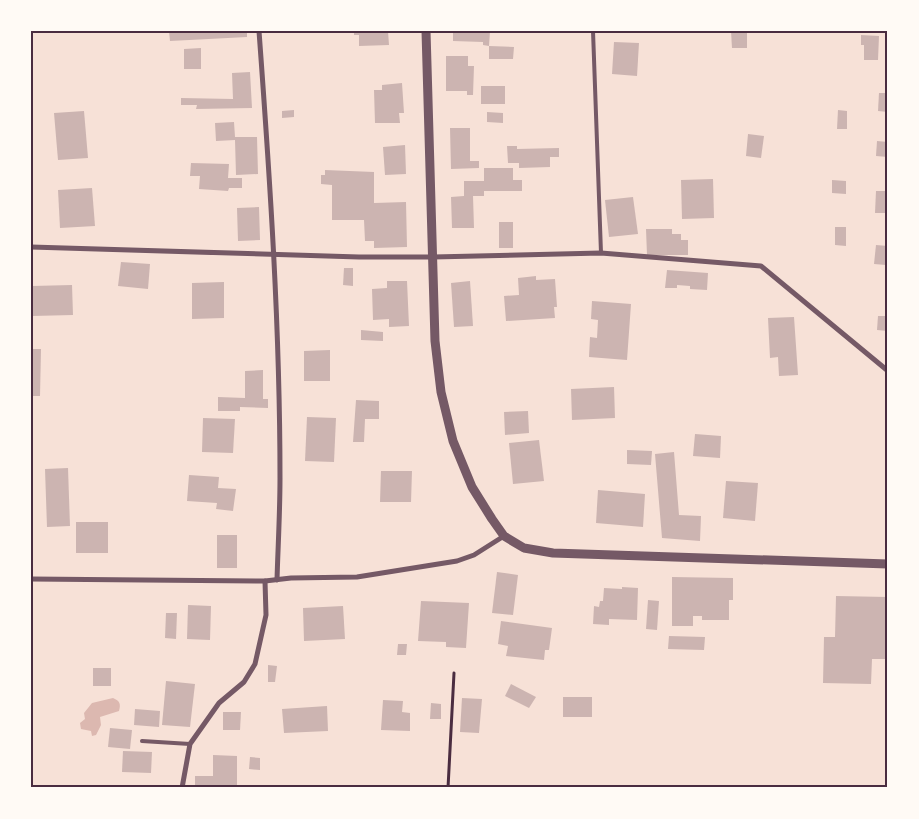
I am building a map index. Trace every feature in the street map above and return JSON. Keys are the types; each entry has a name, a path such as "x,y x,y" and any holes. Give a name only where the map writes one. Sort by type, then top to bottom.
{"street":[{"path":"259,31 274,255 280,479 277,580"},
{"path":"426,31 435,340 441,392 453,442 472,487 504,536 524,548 553,553 888,564"},
{"path":"31,247 274,255 433,257 601,253 761,266 888,371"},
{"path":"31,579 266,581 357,577 457,562 474,555 504,536"},
{"path":"182,788 190,744 219,703 244,682 255,664 266,615 266,581"}],"lane":[{"path":"593,31 601,253"},
{"path":"142,741 190,744"}],"path":[{"path":"448,788 454,673"}],"shaded area":[{"path":"113,698 119,703 119,711 100,717 101,725 96,735 92,736 91,731 81,729 80,723 85,719 84,713 92,703"}],"building":[{"path":"169,31 247,31 247,37 170,41"},
{"path":"354,31 388,31 389,45 359,46 359,35 354,35"},
{"path":"453,31 490,31 489,46 483,45 483,42 453,41"},
{"path":"731,31 747,31 747,48 732,48"},
{"path":"861,35 879,36 878,60 864,60 864,45 861,45"},
{"path":"614,42 639,43 637,76 612,74"},
{"path":"489,46 514,47 513,59 489,59"},
{"path":"201,48 201,69 184,69 184,49"},
{"path":"446,56 468,56 468,66 474,66 473,95 467,95 467,91 446,91"},
{"path":"250,72 252,108 196,109 197,105 181,105 181,98 233,99 232,73"},
{"path":"402,83 404,113 399,113 400,123 375,123 374,90 382,90 382,85"},
{"path":"481,86 505,86 505,104 481,104"},
{"path":"879,93 888,93 888,112 878,111"},
{"path":"294,110 294,117 282,118 282,111"},
{"path":"838,110 847,111 847,129 837,129"},
{"path":"84,111 88,158 58,160 54,113"},
{"path":"487,112 503,113 503,123 487,122"},
{"path":"234,122 235,137 257,137 258,174 236,175 235,140 216,141 215,123"},
{"path":"450,128 470,128 470,161 479,161 479,168 451,169"},
{"path":"748,134 764,136 761,158 746,156"},
{"path":"877,141 888,142 888,157 876,156"},
{"path":"405,145 406,174 385,175 383,147"},
{"path":"507,146 517,146 517,149 559,148 559,157 550,157 550,167 519,168 519,163 508,163"},
{"path":"191,163 229,164 228,178 242,178 242,188 229,188 228,191 199,189 200,176 190,176"},
{"path":"484,168 513,168 513,180 522,180 522,191 484,191 484,196 473,196 474,228 452,228 451,197 464,196 464,181 484,181"},
{"path":"325,170 374,172 374,203 406,202 407,247 374,248 374,241 365,241 364,220 332,220 332,185 321,184 321,175 325,175"},
{"path":"713,179 714,218 682,219 681,180"},
{"path":"832,180 846,181 846,194 832,193"},
{"path":"92,188 95,226 60,228 58,190"},
{"path":"876,191 888,191 888,213 875,213"},
{"path":"633,197 638,234 609,237 605,200"},
{"path":"259,207 260,240 238,241 237,208"},
{"path":"499,222 513,222 513,248 499,248"},
{"path":"835,227 846,227 846,246 835,245"},
{"path":"646,229 672,229 672,234 681,234 681,240 688,240 688,255 647,255"},
{"path":"876,245 888,246 886,265 874,264"},
{"path":"121,262 150,264 148,289 118,286"},
{"path":"344,268 353,268 353,286 343,285"},
{"path":"667,270 708,273 707,290 690,289 690,286 677,285 677,288 665,288"},
{"path":"536,276 536,280 555,279 557,307 554,307 555,318 506,321 504,296 519,295 518,278"},
{"path":"387,281 407,281 409,326 389,327 389,319 373,320 372,289 387,288"},
{"path":"470,281 473,326 454,327 451,283"},
{"path":"224,282 224,318 192,319 192,283"},
{"path":"72,285 73,315 32,316 32,286"},
{"path":"592,301 631,304 627,360 589,357 590,337 597,338 598,320 591,319"},
{"path":"878,316 888,316 888,331 877,330"},
{"path":"794,317 798,375 779,376 778,357 770,358 768,318"},
{"path":"361,330 383,332 383,341 361,340"},
{"path":"31,349 41,349 40,396 31,396"},
{"path":"330,350 330,381 304,381 304,351"},
{"path":"263,370 263,399 268,399 268,408 240,407 240,411 218,411 218,397 245,398 245,371"},
{"path":"614,387 615,418 572,420 571,389"},
{"path":"356,400 379,401 379,419 365,419 364,442 353,442"},
{"path":"528,411 529,433 505,435 504,412"},
{"path":"307,417 336,418 334,462 305,461"},
{"path":"203,418 235,419 233,453 202,452"},
{"path":"695,434 721,436 720,458 693,456"},
{"path":"539,440 544,481 513,484 509,443"},
{"path":"627,450 652,451 651,465 627,464"},
{"path":"674,452 679,515 701,516 700,541 662,538 655,454"},
{"path":"68,468 70,526 47,527 45,469"},
{"path":"381,471 412,471 411,502 380,502"},
{"path":"189,475 219,477 218,488 236,489 233,511 216,509 217,503 187,501"},
{"path":"726,481 758,483 755,521 723,518"},
{"path":"598,490 645,494 643,527 596,523"},
{"path":"76,522 108,522 108,553 76,553"},
{"path":"217,535 237,535 237,568 217,568"},
{"path":"497,572 518,575 513,615 492,613"},
{"path":"672,577 733,578 733,600 729,600 729,620 702,620 702,616 693,616 693,626 672,626"},
{"path":"622,587 638,588 637,620 609,619 609,625 593,624 594,606 599,607 600,601 603,601 604,588 622,589"},
{"path":"836,596 888,597 888,659 872,659 871,684 823,683 824,637 835,637"},
{"path":"648,600 659,601 657,630 646,629"},
{"path":"421,601 469,603 466,648 446,647 446,642 418,641"},
{"path":"188,605 211,606 210,640 187,639"},
{"path":"343,606 345,639 304,641 303,608"},
{"path":"166,613 177,613 176,639 165,638"},
{"path":"501,621 552,628 549,650 545,650 544,660 506,656 508,646 498,644"},
{"path":"669,636 705,637 704,650 668,649"},
{"path":"398,644 407,644 406,655 397,655"},
{"path":"268,665 277,666 275,682 268,682"},
{"path":"93,668 111,668 111,686 93,686"},
{"path":"166,681 195,684 190,727 162,725"},
{"path":"511,684 536,697 529,708 505,696"},
{"path":"563,697 592,697 592,717 563,717"},
{"path":"462,698 482,699 479,733 460,732"},
{"path":"383,700 403,701 402,712 410,713 410,731 381,730"},
{"path":"431,703 441,704 441,719 430,719"},
{"path":"327,706 328,731 284,733 282,709"},
{"path":"135,709 160,711 159,727 134,725"},
{"path":"223,712 241,712 240,730 223,730"},
{"path":"110,728 132,730 130,749 108,747"},
{"path":"123,751 152,752 151,773 122,772"},
{"path":"213,755 237,756 237,788 195,788 195,776 213,776"},
{"path":"250,757 260,758 260,770 249,769"},
{"path":"300,785 300,788 274,788 274,786"}]}
